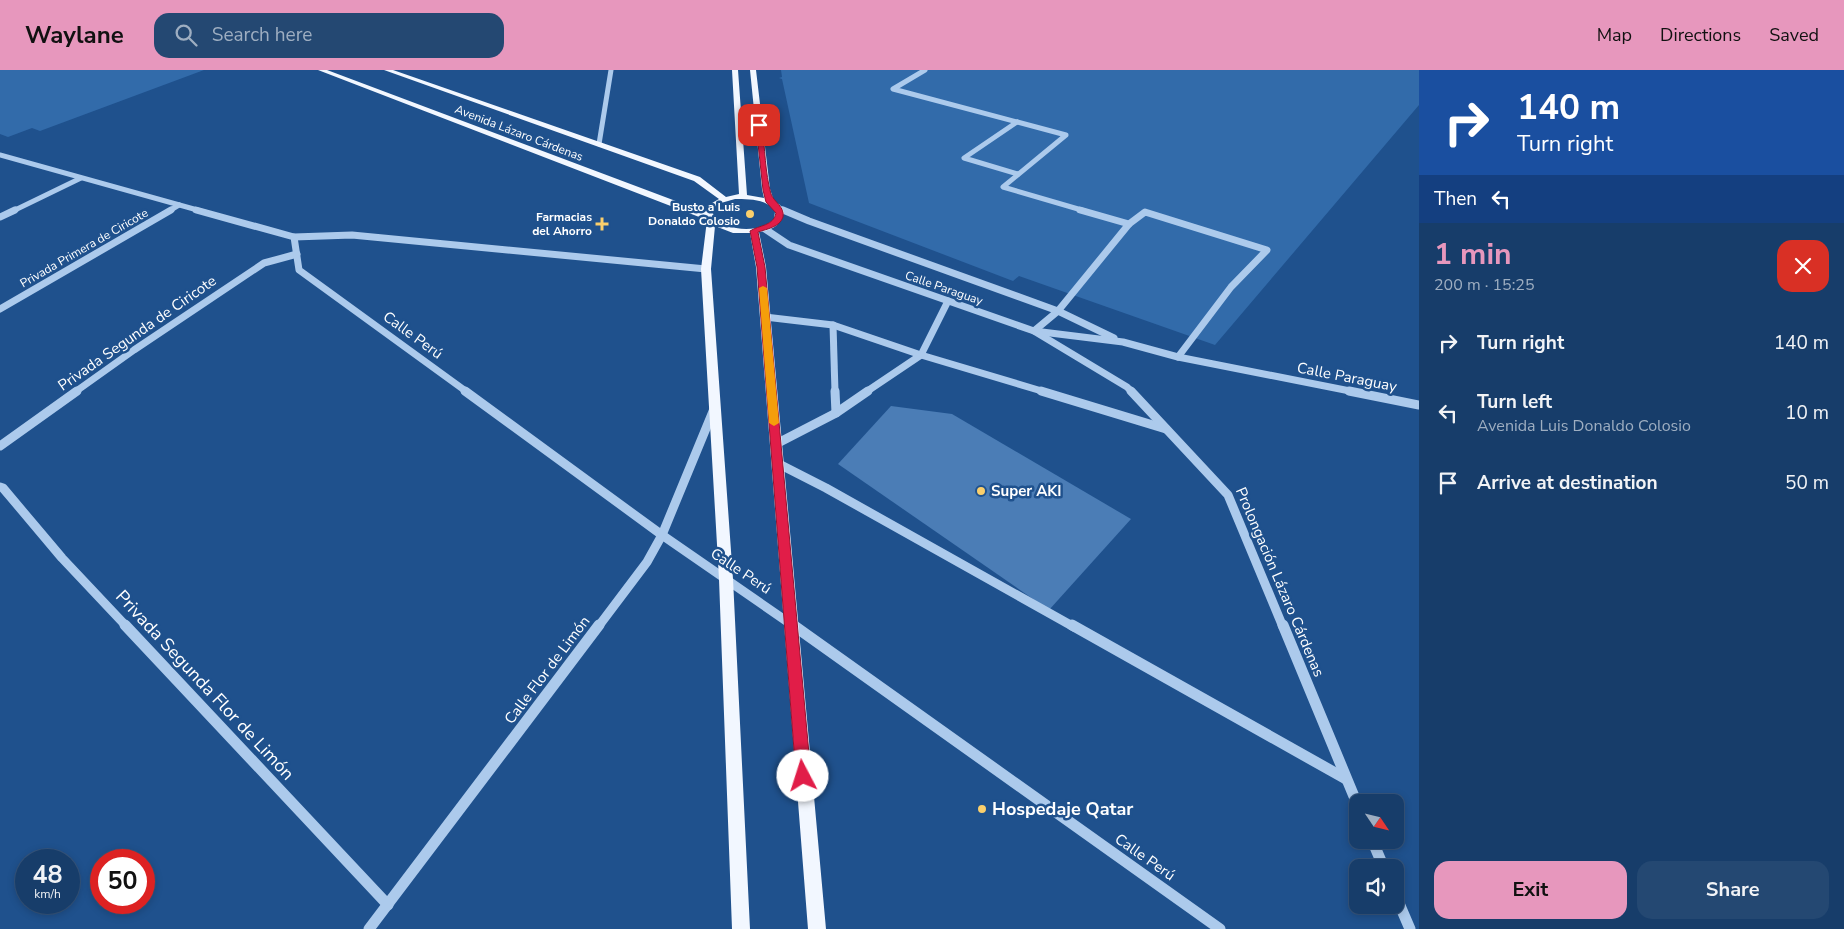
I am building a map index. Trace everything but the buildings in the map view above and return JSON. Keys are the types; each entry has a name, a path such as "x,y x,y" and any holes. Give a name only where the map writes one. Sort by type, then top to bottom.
{"main road":[{"name":"Avenida Lázaro Cárdenas","path":"321,70 710,219 730,230 759,230"},
{"name":"Avenida Lázaro Cárdenas","path":"387,70 697,179 724,199"},
{"path":"735,70 743,196"},
{"path":"753,70 766,190 780,213 779,219 774,224 759,230 816,929"},
{"path":"741,929 726,579 706,269 709,210 712,205 724,199 743,196 773,204"}],"street":[{"path":"599,144 611,70"},
{"path":"925,70 893,89 1066,135 1003,187 1129,224"},
{"path":"1017,122 964,158 1018,174"},
{"path":"0,155 294,237 352,235 706,269"},
{"path":"0,217 81,178"},
{"name":"Calle Paraguay","path":"773,204 809,221 1058,311 1124,342"},
{"name":"Privada Primera de Ciricote","path":"0,309 179,205"},
{"path":"1034,331 1058,311 1129,224 1145,212 1267,250 1231,287 1178,357"},
{"name":"Calle Paraguay","path":"759,230 789,245 1034,331 1124,342 1178,357 1419,405"},
{"name":"Calle Perú","path":"294,237 299,270 662,536 790,622 1220,929"},
{"name":"Privada Segunda de Ciricote","path":"0,446 134,350 264,263 297,254"},
{"path":"776,444 836,413 921,355 948,301"},
{"path":"765,317 833,325 921,355 1166,429"},
{"path":"833,325 836,413"},
{"name":"Prolongación Lázaro Cárdenas","path":"1034,331 1126,387 1228,495 1353,794"},
{"name":"Calle Flor de Limón","path":"369,929 648,562 662,536 714,409"},
{"path":"777,463 826,488 1346,779"},
{"name":"Privada Segunda Flor de Limón","path":"1,488 62,558 388,905"},
{"path":"1404,914 1410,929"}],"shaded area":[{"path":"0,70 204,70 40,131 32,128 8,137 0,134"},
{"path":"781,70 1419,70 1419,105 1215,345 1019,276 1013,281 809,203 782,79 779,78 782,77"}],"slow traffic":[{"path":"763,288 774,423"}],"place":[{"name":"Busto a Luis Donaldo Colosio","path":"750,214"},
{"name":"Farmacias del Ahorro","path":"602,224"},
{"name":"Super AKI","path":"981,491"},
{"name":"Hospedaje Qatar","path":"982,809"}],"route":[{"path":"759,125 766,190 770,202 777,207 780,213 779,219 774,224 765,229 754,231 761,267 803,776"}]}
